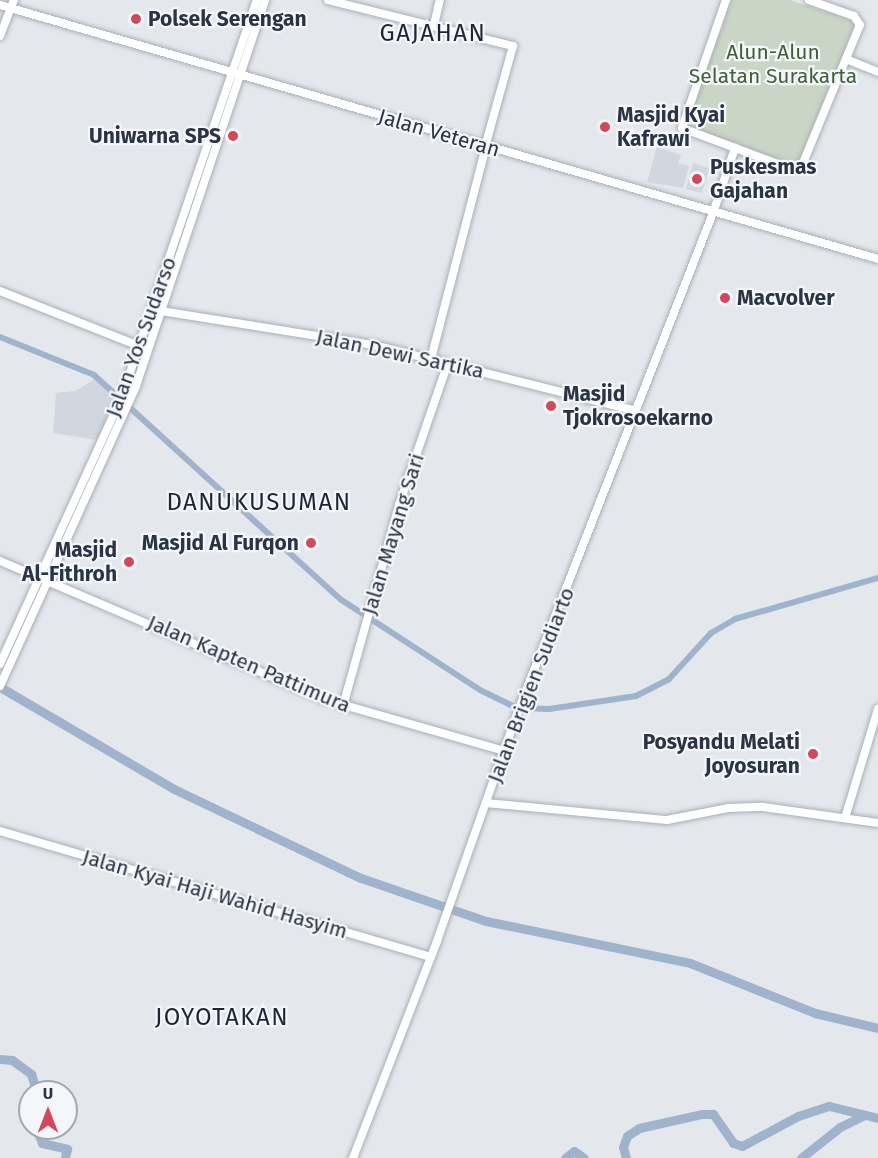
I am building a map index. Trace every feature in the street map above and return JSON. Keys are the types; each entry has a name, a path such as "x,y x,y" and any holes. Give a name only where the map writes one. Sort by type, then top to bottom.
{"main road":[{"name":"Jalan Yos Sudarso","path":"237,75 257,0"},
{"name":"Jalan Yos Sudarso","path":"0,686 126,398 265,0"},
{"path":"328,0 513,46 431,359"},
{"path":"434,25 440,0"},
{"path":"726,0 682,128 798,169 846,59 858,19 809,0"},
{"name":"Jalan Veteran","path":"0,4 13,4 237,75 878,259"},
{"path":"0,36 13,4"},
{"path":"846,59 878,72"},
{"path":"713,213 735,148"},
{"name":"Jalan Brigjen Sudiarto","path":"353,1158 430,957 520,708 713,213"},
{"name":"Jalan Yos Sudarso","path":"145,348 161,311 189,217"},
{"path":"0,291 145,348"},
{"name":"Jalan Dewi Sartika","path":"161,311 360,342 636,411"},
{"name":"Jalan Mayang Sari","path":"343,706 399,505 448,363"},
{"name":"Jalan Kapten Pattimura","path":"0,561 47,578 343,706 504,751"},
{"name":"Jalan Yos Sudarso","path":"0,664 47,578"},
{"path":"845,818 878,709"},
{"path":"486,802 655,819 746,807 878,823"},
{"name":"Jalan Kyai Haji Wahid Hasyim","path":"0,831 430,957"}],"shaded area":[{"path":"657,147 681,155 678,163 689,166 683,188 647,182"},
{"name":"Puskesmas Gajahan","path":"693,163 709,168 702,193 686,189"},
{"path":"95,379 114,393 115,400 97,440 53,433 56,393 75,391"}],"green space":[{"name":"Alun-Alun Selatan Surakarta","path":"732,0 790,0 856,22 797,166 685,126"}],"waterway":[{"path":"0,337 94,375 340,599 480,690 517,708 549,709 636,696 669,679 711,633 735,619 878,578"},
{"path":"0,687 174,789 361,878 486,921 690,963 815,1013 878,1028"},
{"path":"0,1059 12,1060 31,1074 33,1080"},
{"path":"626,1158 623,1147 627,1136 639,1128 702,1114 713,1114 733,1143 742,1146 798,1116 829,1106 878,1118"},
{"path":"801,1158 840,1127 865,1115"},
{"path":"41,1140 42,1143 67,1149 65,1158"},
{"path":"565,1158 574,1151 584,1158"}],"place":[{"name":"Polsek Serengan","path":"136,19"},
{"name":"Masjid Kyai Kafrawi","path":"605,127"},
{"name":"Uniwarna SPS","path":"233,136"},
{"name":"Puskesmas Gajahan","path":"697,179"},
{"name":"Macvolver","path":"725,298"},
{"name":"Masjid Tjokrosoekarno","path":"551,406"},
{"name":"Masjid Al Furqon","path":"311,543"},
{"name":"Masjid Al-Fithroh","path":"129,562"},
{"name":"Posyandu Melati Joyosuran","path":"813,754"}],"district":[{"name":"GAJAHAN","path":"433,34"},
{"name":"DANUKUSUMAN","path":"259,503"},
{"name":"JOYOTAKAN","path":"222,1018"}]}
